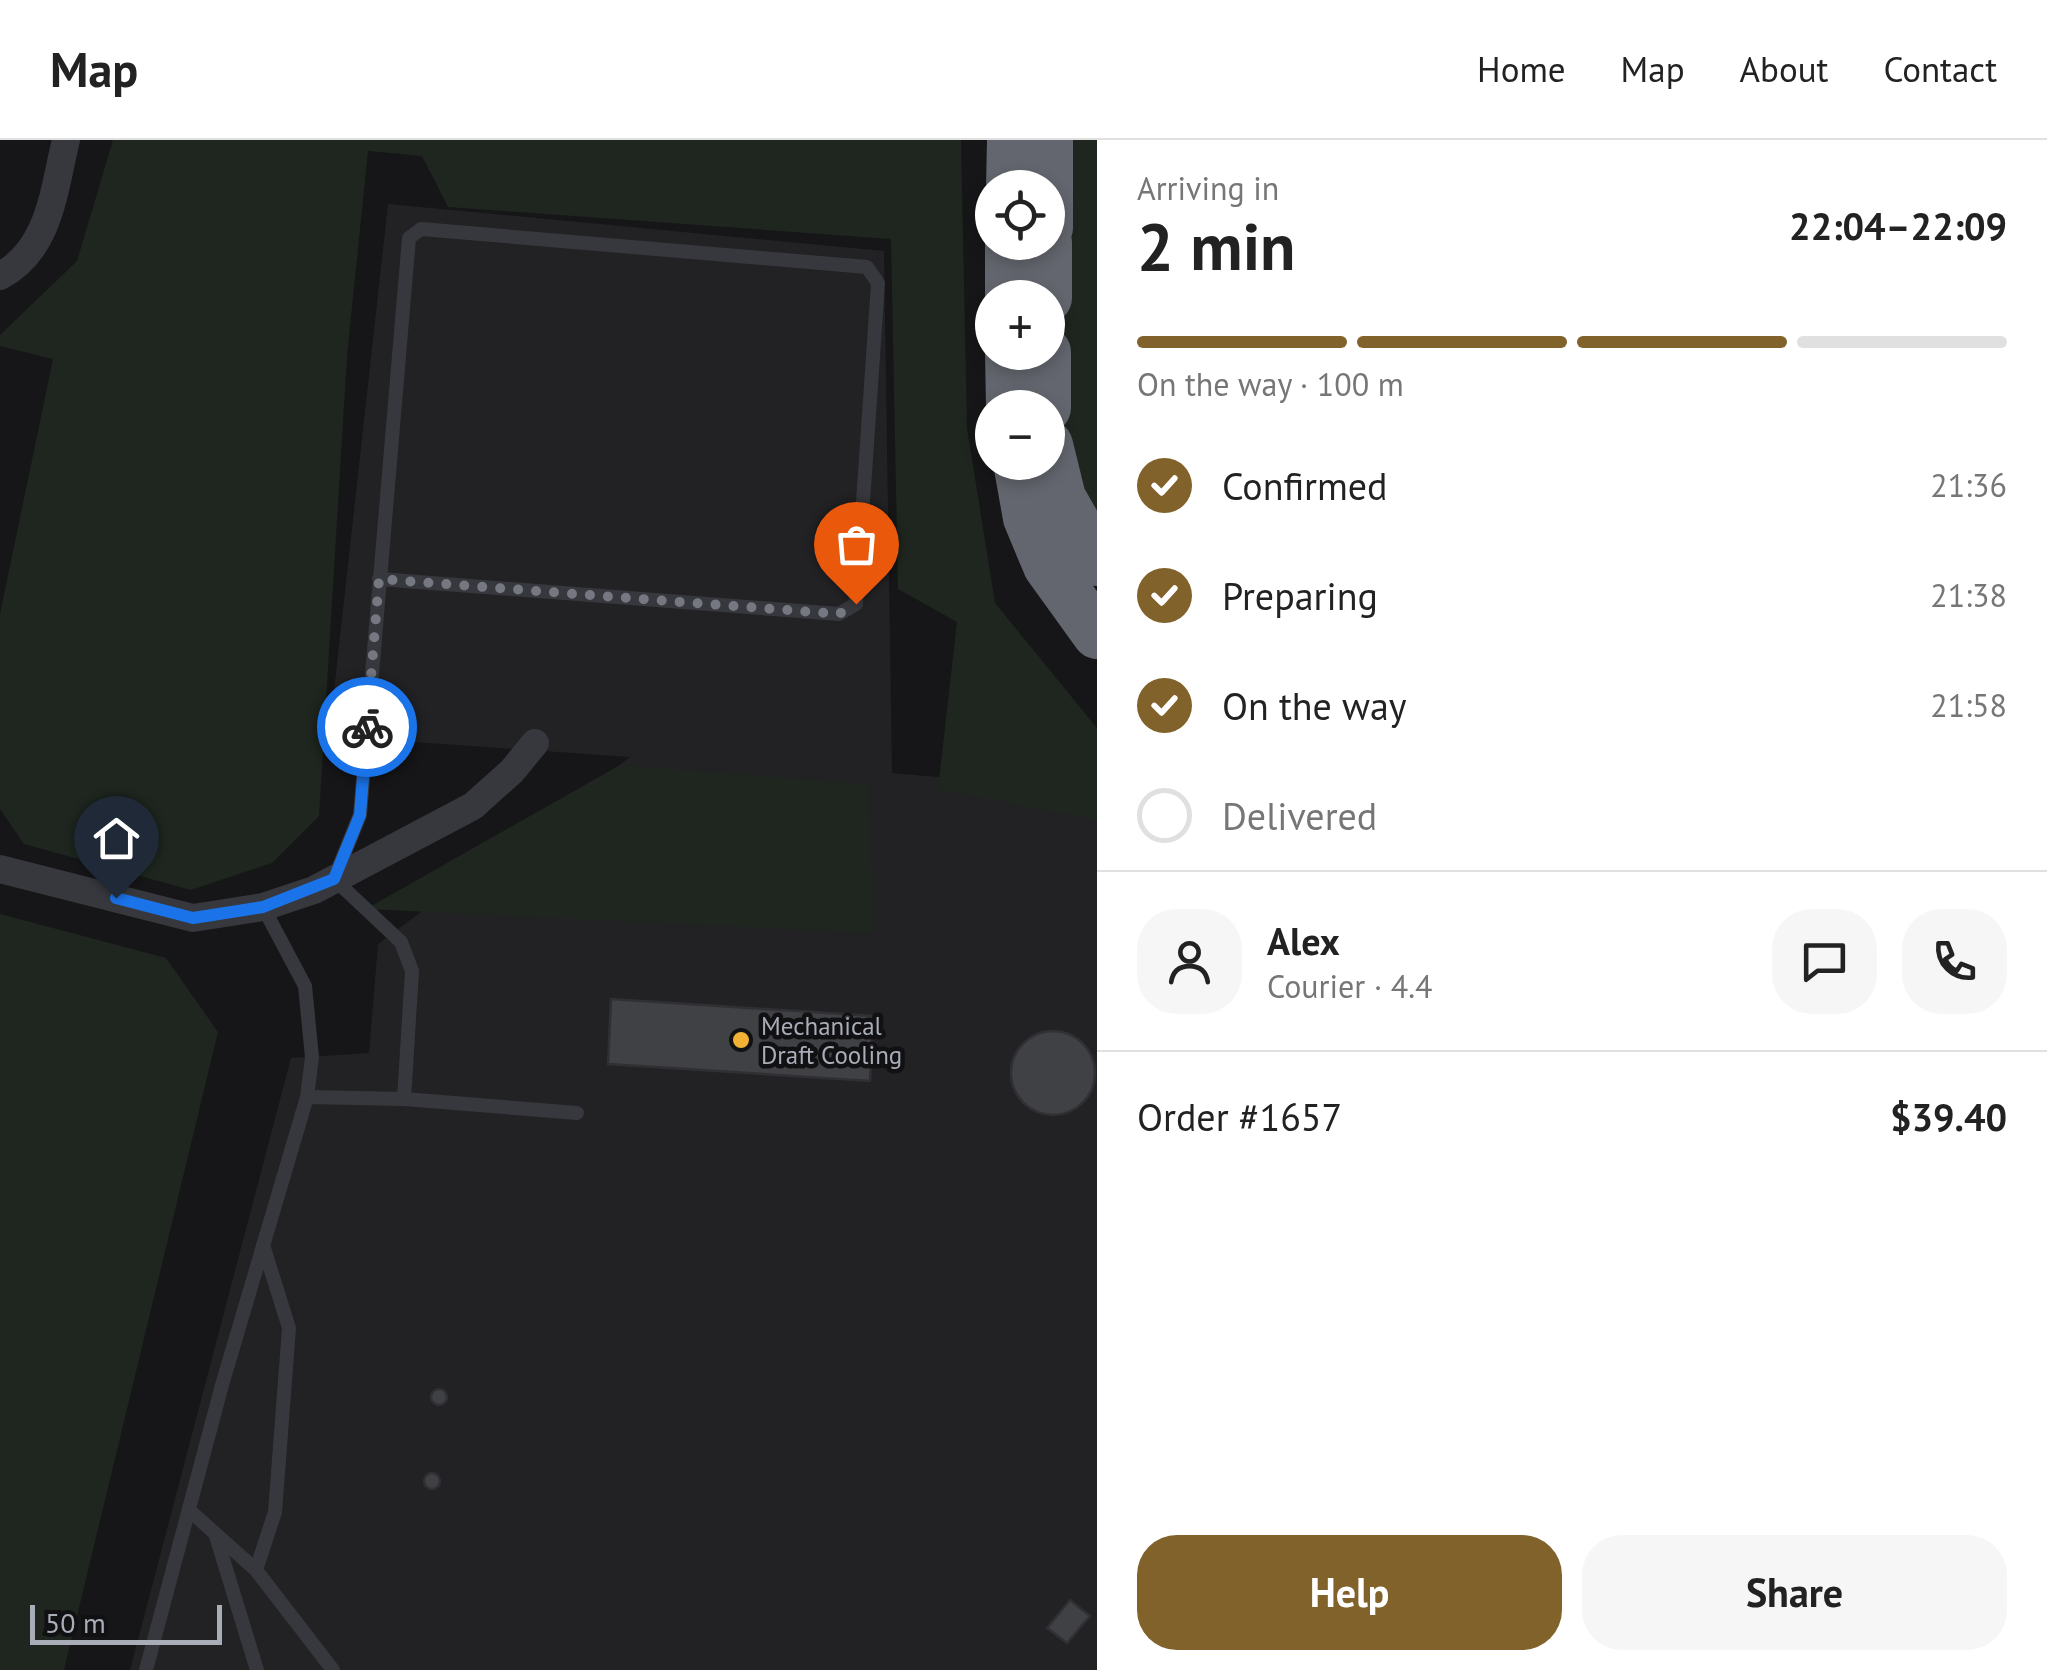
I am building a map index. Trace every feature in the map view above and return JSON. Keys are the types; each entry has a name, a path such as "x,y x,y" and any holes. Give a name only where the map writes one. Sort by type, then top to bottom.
{"highway":[{"path":"1011,170 1012,140"},
{"path":"1048,140 1048,170"},
{"path":"1021,480 1028,518 1048,566 1097,634"},
{"path":"1055,480 1097,561"}],"street":[{"path":"0,276 16,267 38,241 66,140"},
{"path":"0,869 193,918 263,907 334,879 473,806 512,772 536,743"}],"lane":[{"path":"379,579 839,614 856,604 878,283 866,267 421,229 409,238 379,579 360,815 334,879 400,942 412,972 404,1099"},
{"path":"146,1670 307,1097 312,1056 305,986 263,907"},
{"path":"307,1097 404,1099 578,1114"},
{"path":"256,1570 276,1512 289,1328 263,1245"},
{"path":"189,1510 256,1570 332,1670"},
{"path":"215,1534 257,1670"}],"shaded area":[{"path":"113,140 961,140 967,428 995,603 1097,728 1097,820 938,789 957,622 898,589 891,239 448,207 422,156 368,151 347,356 319,816 272,863 191,890 24,844 0,809 0,614 53,359 0,346 0,335 77,261"},
{"path":"1067,140 1097,140 1097,531 1065,431"},
{"path":"388,204 884,251 892,773 1097,791 1097,1670 130,1670 291,1058 369,1053 378,944 630,757 329,736"},
{"path":"620,765 868,784 873,933 366,909"},
{"path":"0,914 166,958 218,1032 64,1670 0,1670"}],"building":[{"name":"Mechanical Draft Cooling","path":"611,999 873,1016 870,1081 608,1064"},
{"path":"1045,1031 1061,1031 1077,1038 1088,1049 1095,1073 1092,1089 1083,1103 1061,1115 1045,1115 1029,1108 1018,1097 1011,1081 1011,1065 1018,1049 1029,1038"},
{"path":"439,1389 447,1397 439,1405 431,1397"},
{"path":"432,1473 440,1481 432,1489 424,1481"},
{"path":"1070,1600 1090,1616 1067,1643 1047,1628"}],"way so far":[{"path":"367,727 379,579 839,614 856,604"}],"place":[{"name":"Mechanical Draft Cooling","path":"741,1040"}],"route":[{"path":"116,898 193,918 263,907 334,879 360,815 367,727"}]}
